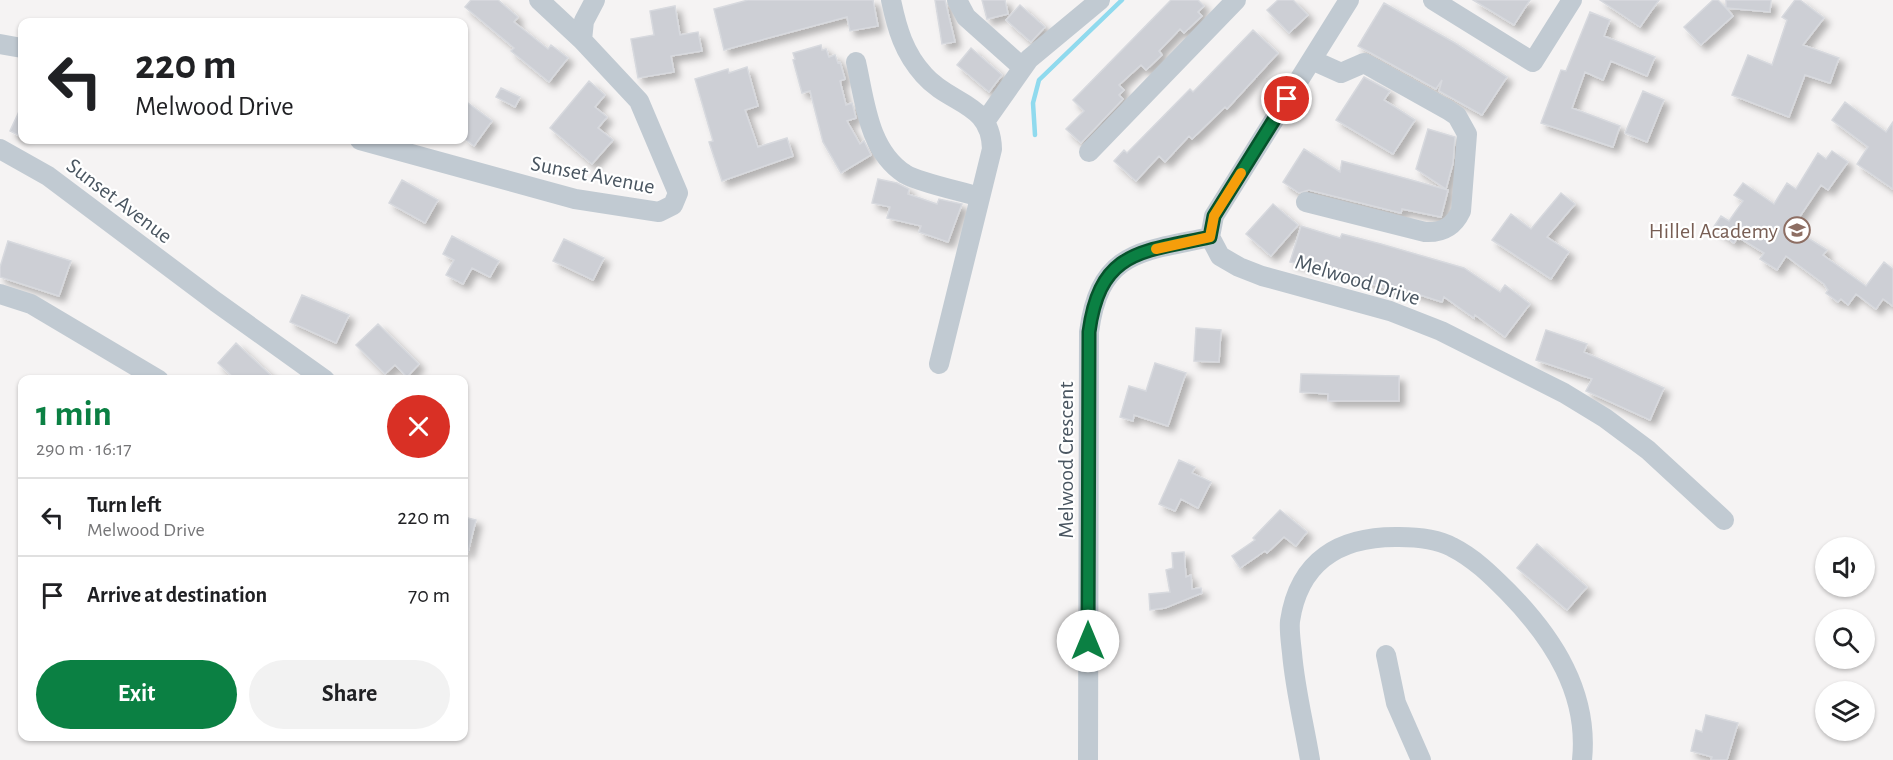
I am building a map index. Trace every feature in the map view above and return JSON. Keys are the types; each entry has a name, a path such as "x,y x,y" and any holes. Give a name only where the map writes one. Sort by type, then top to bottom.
{"street":[{"name":"Sunset Avenue","path":"375,144 575,199 659,212 673,205 678,193 639,100 582,40 539,0"},
{"path":"582,40 584,21 595,0"},
{"path":"891,0 899,35 910,58 926,78 986,120 991,136 992,150 939,364"},
{"path":"957,0 966,17 1022,67"},
{"path":"986,120 1022,67 1100,0"},
{"path":"1089,152 1236,0"},
{"path":"1210,237 1214,216 1349,0"},
{"path":"1433,0 1533,62 1572,0"},
{"path":"0,44 18,47"},
{"path":"1306,202 1425,232 1443,230 1451,226 1461,211 1467,135 1463,125 1448,110 1364,63 1341,73 1312,60"},
{"path":"856,62 873,135 886,158 906,175 980,197"},
{"name":"Sunset Avenue","path":"0,149 48,176 318,375"},
{"name":"Melwood Drive","path":"1210,237 1220,256 1239,267 1262,276 1390,311 1441,331 1564,393 1605,418 1648,450 1724,520"},
{"name":"Melwood Crescent","path":"1088,760 1089,332 1092,308 1106,280 1114,270 1138,252 1210,237"},
{"path":"0,294 31,304 151,375"},
{"path":"1310,760 1295,689 1290,624 1295,600 1305,575 1326,555 1350,542 1380,537 1413,537 1451,546 1483,566 1527,611 1561,658 1568,672 1582,716 1582,760"},
{"path":"1386,655 1396,703 1421,760"}],"building":[{"path":"471,0 498,0 518,17 514,22 548,49 551,45 568,58 549,82 511,51 514,48 465,7"},
{"path":"748,0 873,0 878,26 850,31 847,17 724,50 714,9"},
{"path":"935,0 945,0 955,42 942,44"},
{"path":"982,0 1005,0 1008,14 987,19"},
{"path":"1171,0 1198,0 1204,6 1198,12 1202,16 1184,33 1180,29 1159,51 1162,55 1146,70 1141,65 1119,85 1124,90 1119,95 1123,99 1081,143 1066,129 1084,111 1073,100"},
{"path":"1278,0 1293,0 1308,15 1289,33 1267,10"},
{"path":"1473,0 1530,0 1514,25"},
{"path":"1600,0 1659,0 1640,27"},
{"path":"1713,0 1718,0 1733,16 1701,45 1684,27"},
{"path":"1726,0 1771,0 1770,12 1726,8"},
{"path":"1795,0 1800,0 1824,18 1803,45 1839,58 1830,83 1805,75 1789,117 1732,95 1748,55 1772,65 1787,20 1782,17"},
{"path":"1384,3 1455,43 1507,77 1482,115 1439,91 1442,80 1436,89 1358,46"},
{"path":"1020,5 1045,27 1031,42 1006,20"},
{"path":"675,6 680,35 698,32 702,51 671,56 674,72 638,78 631,39 654,35 650,11"},
{"path":"1590,12 1610,20 1604,36 1655,57 1647,76 1611,61 1603,80 1585,72 1572,108 1620,126 1613,147 1541,123 1561,70 1566,71"},
{"path":"1253,30 1278,53 1227,109 1225,107 1192,139 1189,136 1165,162 1159,156 1136,181 1114,161 1124,150 1127,153 1190,89 1193,92"},
{"path":"821,45 822,50 826,49 829,57 835,55 838,63 840,62 845,79 840,81 846,105 852,103 856,118 847,121 860,144 864,141 871,155 841,173 823,142 810,91 802,93 793,60 795,59 793,53"},
{"path":"971,48 1002,75 989,92 957,65"},
{"path":"747,67 758,106 745,110 758,147 787,138 793,156 722,181 709,142 713,141 695,79 728,69 729,73"},
{"path":"1364,77 1390,91 1384,100 1415,120 1393,154 1336,120"},
{"path":"589,81 605,95 595,107 607,117 598,128 613,140 592,164 550,128"},
{"path":"501,88 520,97 515,107 496,97"},
{"path":"1643,91 1664,100 1647,142 1625,133"},
{"path":"1845,102 1886,132 1893,122 1893,189 1857,164 1868,147 1832,120"},
{"path":"468,103 492,121 474,146 468,141"},
{"path":"18,114 18,135 10,131"},
{"path":"1428,129 1455,137 1453,163 1446,189 1416,169"},
{"path":"1304,149 1340,172 1342,161 1448,190 1441,217 1402,209 1401,213 1309,190 1299,193 1283,182"},
{"path":"1832,151 1848,162 1828,190 1821,185 1792,228 1827,250 1823,255 1866,286 1884,262 1893,269 1893,306 1883,299 1876,309 1856,294 1848,305 1841,299 1838,302 1826,293 1828,290 1824,284 1786,256 1777,270 1760,259 1764,253 1738,237 1734,243 1713,228 1721,216 1729,221 1743,201 1734,195 1743,183 1774,204 1787,183 1796,189 1818,153 1826,159"},
{"path":"878,179 897,183 909,189 908,194 937,204 939,199 962,204 948,242 919,232 921,226 887,218 890,207 872,203"},
{"path":"402,180 438,200 425,223 389,203"},
{"path":"1561,193 1575,204 1547,237 1569,252 1551,279 1492,240 1511,214 1531,229"},
{"path":"1273,204 1298,225 1271,256 1246,234"},
{"path":"1301,226 1340,238 1342,234 1381,244 1464,268 1500,292 1505,285 1530,304 1505,337 1475,315 1474,318 1444,297 1442,302 1401,289 1400,292 1369,283 1370,281 1290,262"},
{"path":"452,236 499,261 490,277 472,268 463,284 446,275 454,260 443,254"},
{"path":"564,239 604,258 593,280 553,261"},
{"path":"8,241 71,261 59,296 0,277 0,267"},
{"path":"302,295 349,315 336,343 290,322"},
{"path":"378,324 419,364 409,375 405,375 395,365 385,374 356,345"},
{"path":"1196,328 1221,330 1219,362 1194,361"},
{"path":"1546,330 1587,344 1584,352 1664,388 1650,420 1586,391 1592,379 1536,360"},
{"path":"236,343 271,375 231,375 218,363"},
{"path":"1155,363 1186,373 1168,426 1134,415 1133,421 1120,417 1129,386 1146,391"},
{"path":"1301,374 1399,376 1399,401 1328,401 1328,394 1300,392"},
{"path":"1179,460 1195,467 1192,473 1211,482 1198,508 1181,499 1175,511 1159,504"},
{"path":"1280,510 1307,532 1296,546 1284,537 1267,553 1265,551 1240,568 1232,556 1255,540 1253,538"},
{"path":"468,518 476,520 468,552"},
{"path":"1537,544 1587,587 1567,610 1517,568"},
{"path":"1184,552 1186,577 1191,575 1192,589 1201,588 1202,593 1165,608 1150,610 1149,594 1170,592 1166,570 1173,568 1172,553"},
{"path":"1706,715 1738,723 1727,760 1711,760 1712,757 1691,751 1696,730 1702,732"}],"waterway":[{"path":"1035,135 1033,103 1039,80 1122,0"}],"slow traffic":[{"path":"1156,249 1210,237 1214,216 1241,173"}],"place":[{"name":"Hillel Academy","path":"1797,230"}],"route":[{"path":"1088,641 1089,332 1092,308 1099,292 1114,270 1138,252 1210,237 1214,216 1287,99"}]}
